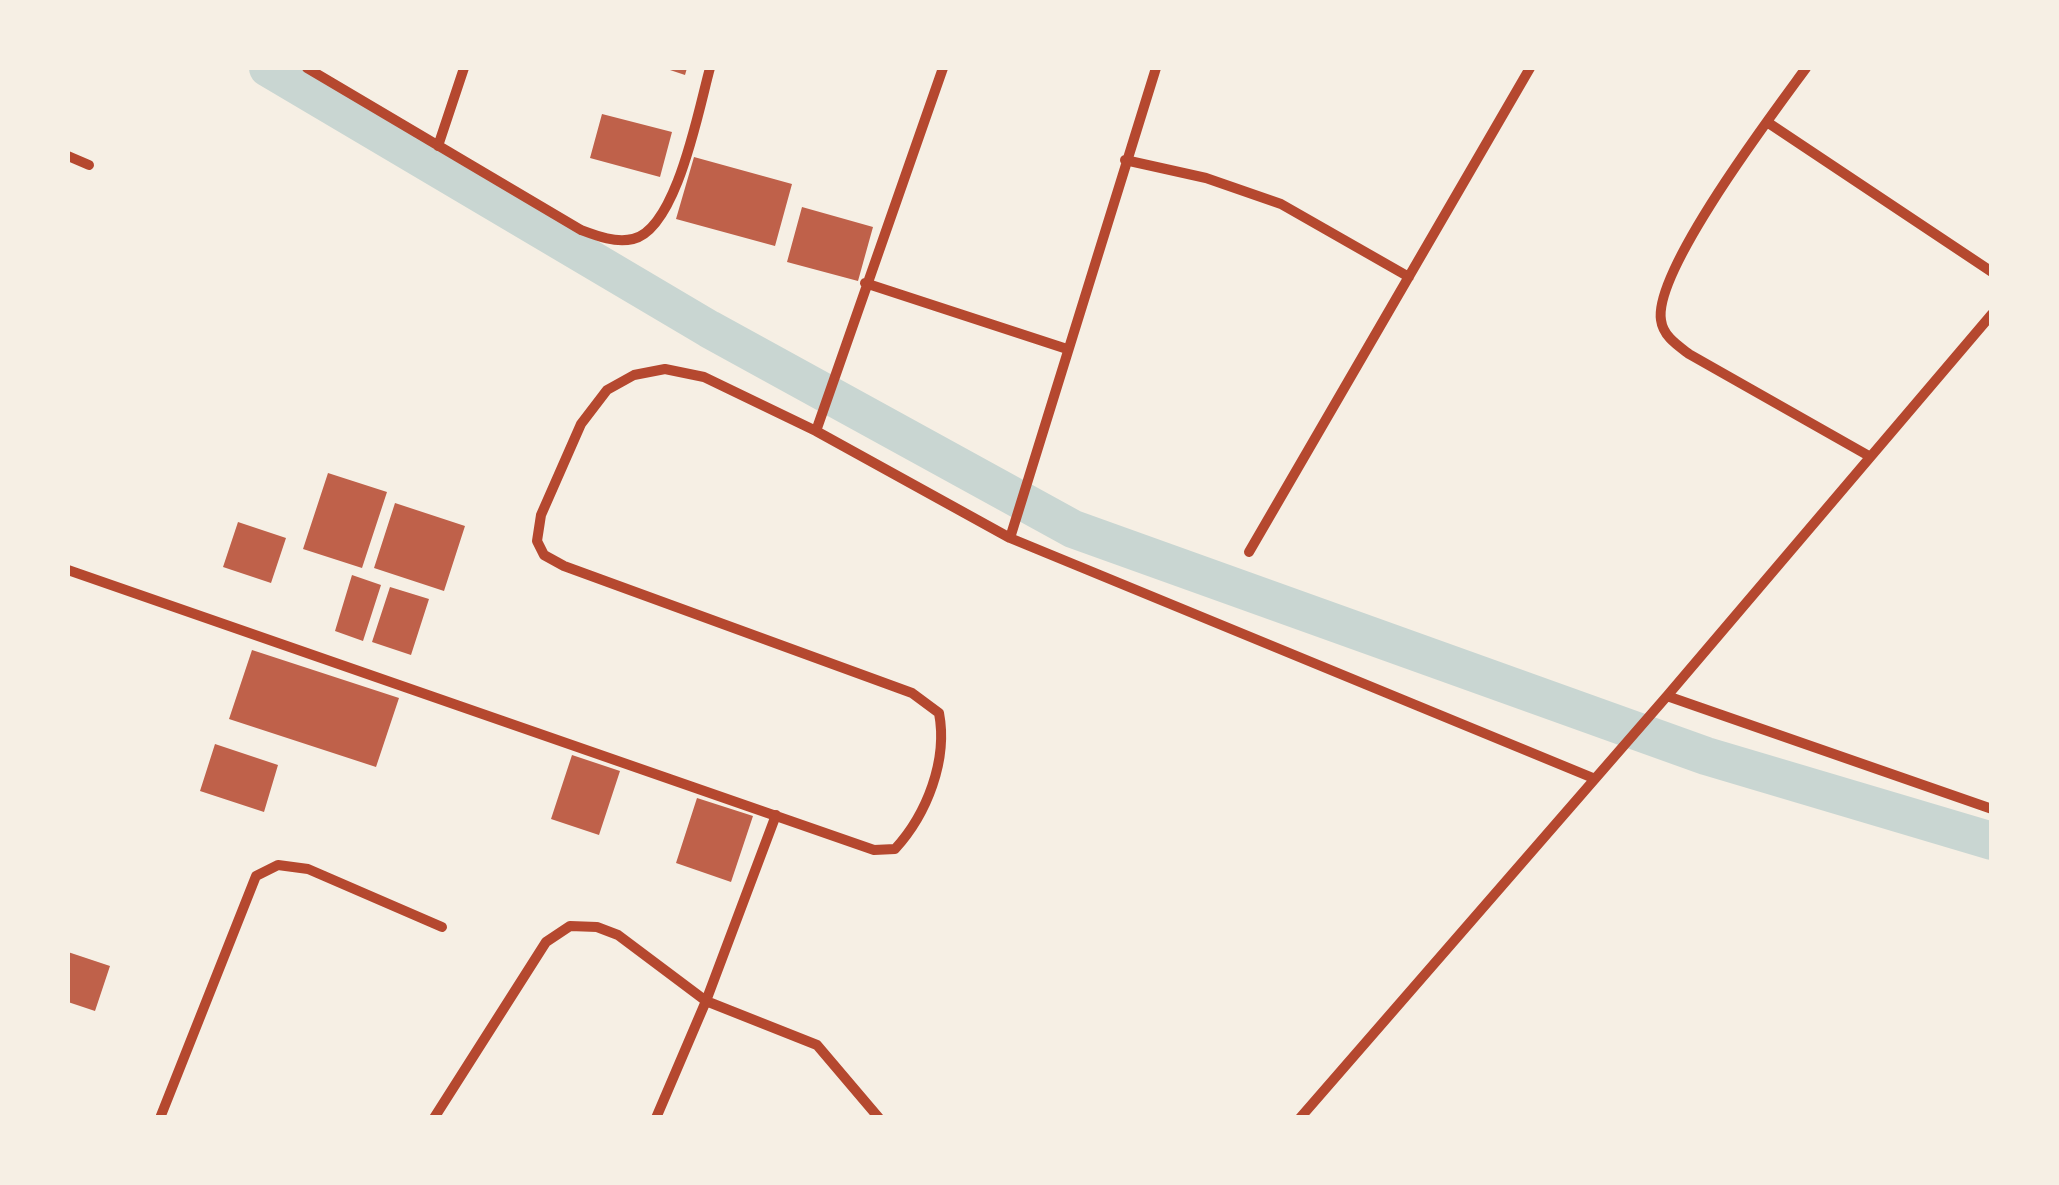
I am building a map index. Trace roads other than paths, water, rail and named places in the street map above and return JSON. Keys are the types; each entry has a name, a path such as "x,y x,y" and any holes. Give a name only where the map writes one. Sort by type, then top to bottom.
{"street":[{"path":"307,68 580,230 609,240 636,239 657,224 673,196 710,68"},
{"path":"438,146 464,68"},
{"path":"817,429 943,68"},
{"path":"1010,536 1156,68"},
{"path":"1249,552 1530,68"},
{"path":"1806,68 1672,268 1660,319 1668,337 1689,354 1869,456"},
{"path":"1767,122 1992,272"},
{"path":"68,156 89,166"},
{"path":"1125,160 1224,184 1281,204 1408,277"},
{"path":"865,284 1067,349"},
{"path":"1300,1117 1667,697 1992,314"},
{"path":"68,570 874,850 894,849 925,805 944,739 938,713 912,693 564,566 544,555 537,541 541,515 581,424 607,390 634,375 665,369 704,376 817,429 1010,536 1594,777"},
{"path":"1667,697 1992,809"},
{"path":"656,1118 706,1001 776,815"},
{"path":"160,1118 256,876 278,865 308,868 442,927"},
{"path":"434,1118 546,942 570,926 596,927 618,935 706,1001 818,1045 878,1118"}],"waterway":[{"path":"268,68 709,329 1073,529 1706,756 1992,841"}]}
